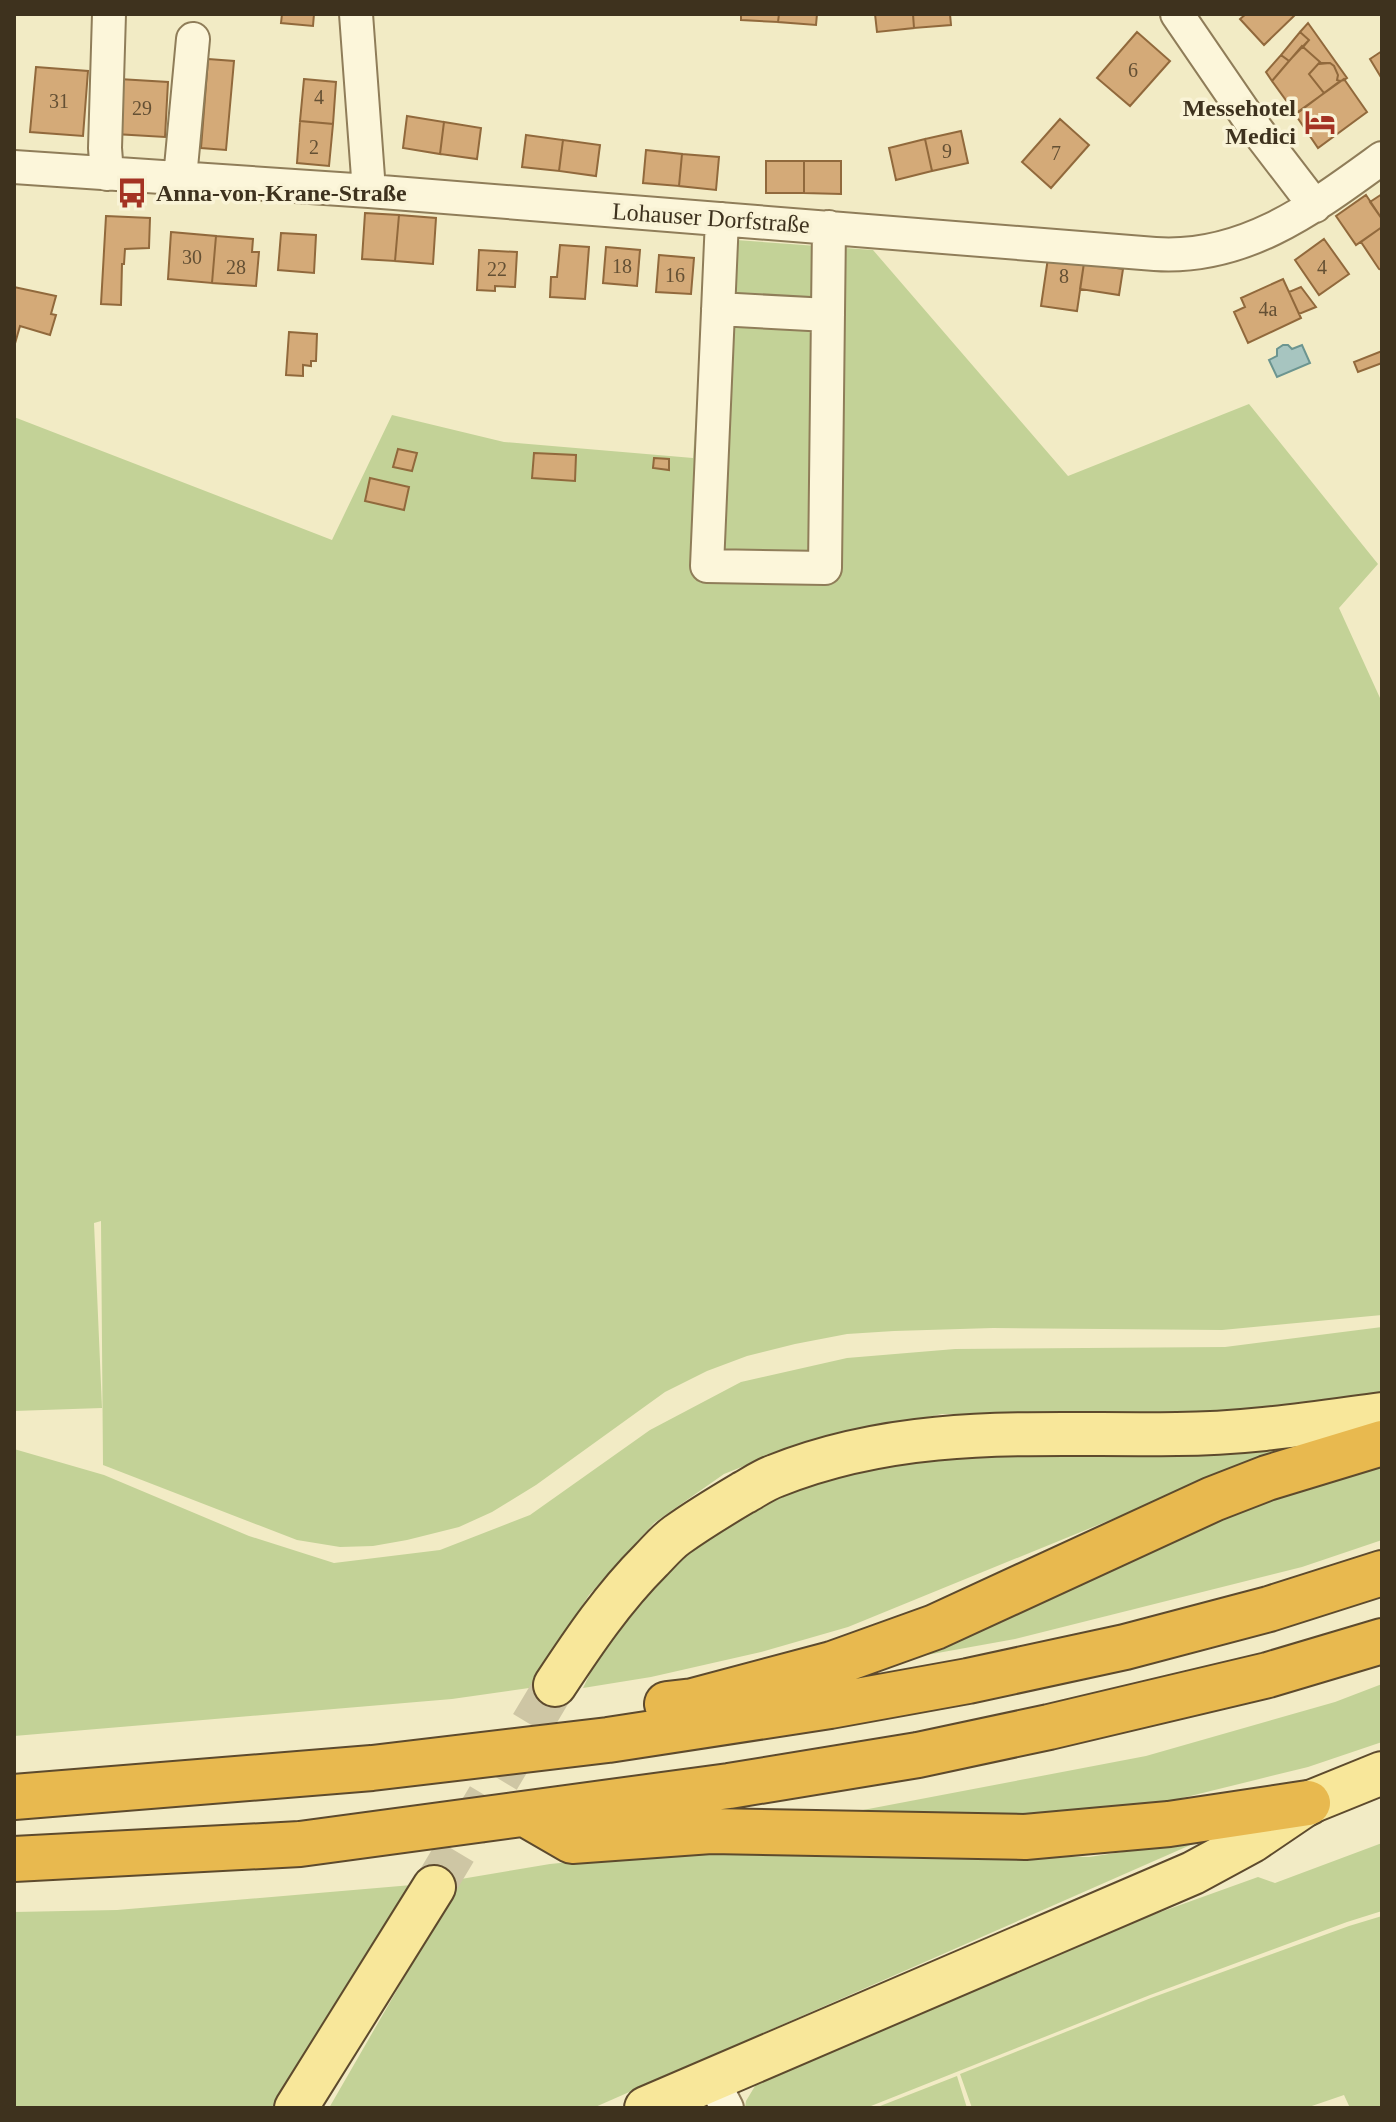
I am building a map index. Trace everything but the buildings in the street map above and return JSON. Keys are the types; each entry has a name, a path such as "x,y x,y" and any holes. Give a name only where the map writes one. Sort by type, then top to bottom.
{"highway":[{"path":"372,1768 464,1738 572,1716 693,1701 832,1664 935,1627 1213,1499 1267,1478 1382,1443"},
{"path":"14,1797 372,1768 715,1725 968,1681 1125,1647 1269,1609 1382,1573"},
{"path":"14,1859 300,1844 744,1783 918,1755 1049,1727 1268,1675 1382,1641"},
{"path":"527,1815 572,1841 711,1831 1025,1837 1169,1824 1308,1803"}],"main road":[{"path":"555,1685 600,1618 633,1578 675,1537 720,1506 773,1476 830,1457 887,1443 948,1436 1180,1434 1278,1427 1382,1414"},
{"path":"646,2108 719,2093 1193,1873 1252,1841 1308,1803 1382,1773"},
{"path":"296,2108 434,1887"}],"street":[{"path":"107,174 109,14"},
{"path":"356,14 369,191"},
{"path":"1177,14 1253,125 1315,206"},
{"path":"180,178 193,39"},
{"name":"Lohauser Dorfstraße","path":"14,167 47,183 107,174 180,178 1155,254 1194,254 1254,239 1315,206 1382,158"},
{"path":"722,219 707,566 825,568 829,227"},
{"path":"718,309 828,315"}],"green space":[{"path":"708,238 873,250 1068,476 1249,404 1378,564 1339,608 1382,698 1382,1315 1222,1330 993,1328 894,1331 847,1334 795,1344 747,1356 665,1392 536,1485 492,1512 459,1527 373,1546 340,1547 297,1540 103,1465 101,1221 94,1223 102,1408 14,1411 14,417 332,540 392,415 504,442 693,458"},
{"path":"1382,1327 1382,1392 1324,1403 1166,1415 942,1414 797,1445 724,1474 654,1523 589,1595 529,1688 452,1699 14,1736 14,1449 104,1475 249,1536 334,1563 440,1550 530,1515 650,1430 741,1382 847,1358 955,1349 1225,1347"},
{"path":"1331,1439 1186,1489 848,1627 761,1652 651,1677 583,1688 601,1651 658,1577 735,1520 790,1487 883,1461"},
{"path":"1382,1465 1382,1540 1302,1567 1015,1639 849,1669 1281,1491"},
{"path":"1382,1684 1382,1742 1308,1767 1166,1802 1002,1820 842,1814 1146,1756 1335,1702"},
{"path":"1195,1843 593,2108 329,2108 461,1879 550,1864 692,1850 1089,1857"},
{"path":"1382,1843 1382,1911 1150,1995 866,2108 745,2108 758,2081 1091,1937 1258,1877 1275,1883"},
{"path":"412,1885 275,2108 14,2108 14,1912 117,1910"},
{"path":"1382,1916 1382,2108 1350,2108 1344,2095 1306,2108 972,2108 960,2074 1151,1998"},
{"path":"957,2076 967,2108 875,2108"}],"water":[{"path":"1283,345 1292,349 1302,345 1310,363 1277,377 1269,360 1277,356 1277,349"}],"tunnel":[{"path":"434,1887 555,1685"}],"place":[{"name":"Messehotel Medici","path":"1320,122"},
{"name":"Anna-von-Krane-Straße","path":"132,193"}]}
